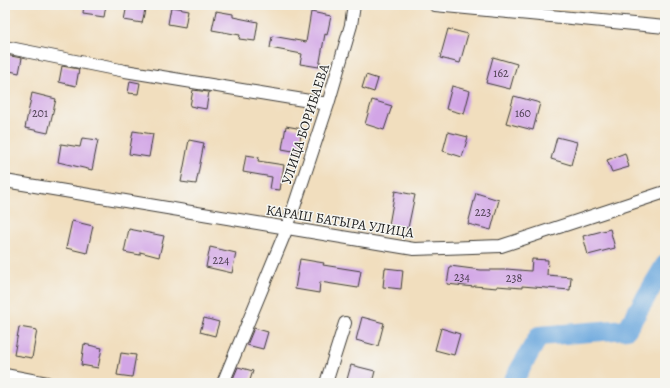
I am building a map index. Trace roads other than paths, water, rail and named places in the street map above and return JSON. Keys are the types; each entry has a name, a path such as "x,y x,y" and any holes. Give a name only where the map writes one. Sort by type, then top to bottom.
{"street":[{"name":"УЛИЦА БОРИБАЕВА","path":"222,383 287,228 328,104 351,25 354,5"},
{"path":"435,5 665,27"},
{"path":"5,47 125,71 328,104"},
{"name":"КАРАШ БАТЫРА УЛИЦА","path":"5,181 414,249 501,246 665,192"},
{"path":"326,383 346,323"},
{"path":"5,375 47,383"}],"waterway":[{"path":"512,383 539,336 627,329 665,265"}]}
